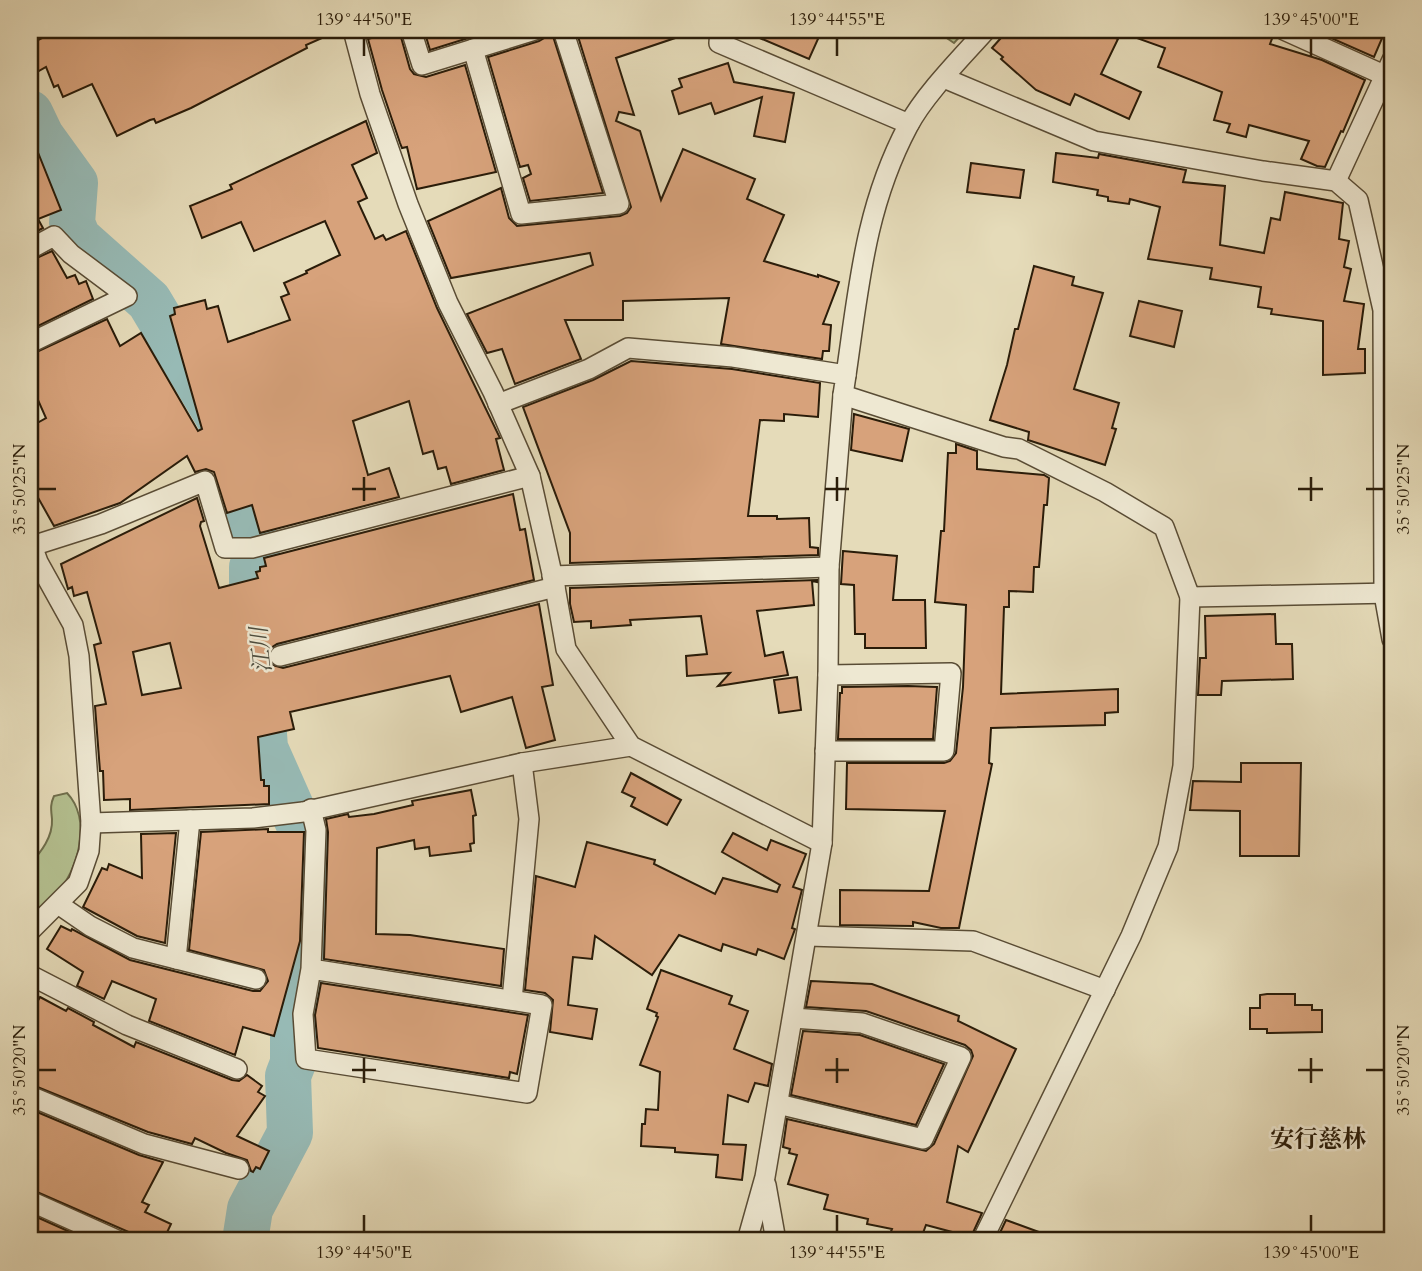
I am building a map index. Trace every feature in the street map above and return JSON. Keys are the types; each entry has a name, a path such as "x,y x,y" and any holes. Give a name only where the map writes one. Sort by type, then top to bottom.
{"street":[{"path":"352,30 370,94 408,204 448,303 530,476 566,649 631,746 822,844"},
{"path":"411,30 422,65 535,30"},
{"path":"473,49 520,214 619,204 563,30"},
{"path":"720,30 719,43 909,124"},
{"path":"747,1241 765,1177 822,844 829,567 843,395 864,247 875,203 909,124 986,30"},
{"path":"1284,30 1389,68 1336,181"},
{"path":"944,78 1094,141 1336,181 1358,200 1383,310 1387,407 1388,594 1392,639"},
{"path":"30,249 54,236 71,254 127,296 30,342"},
{"path":"498,404 589,369 628,348 733,357 846,375"},
{"path":"843,395 1004,447 1019,449 1105,492 1164,527 1190,597 1183,766 1168,847 1131,936 982,1241"},
{"path":"30,931 78,883 89,851 91,823 79,656 73,625 38,562 31,543 101,524 205,481 225,548 252,548 530,476"},
{"path":"279,656 553,581 829,567"},
{"path":"1190,597 1388,594"},
{"path":"825,751 944,751 951,673 828,675"},
{"path":"91,823 253,818 311,809 522,763 631,746"},
{"path":"512,1000 529,819 522,763"},
{"path":"311,809 316,830 311,970 303,1014 306,1059 527,1093 542,1006 311,970"},
{"path":"176,960 190,820"},
{"path":"58,904 90,926 133,948 256,979"},
{"path":"808,936 973,941 1105,990"},
{"path":"30,975 127,1025 237,1069"},
{"path":"778,1104 923,1139 961,1057 862,1023 793,1018"},
{"path":"30,1096 144,1144 239,1169"},
{"path":"765,1177 776,1241"},
{"path":"30,1201 119,1241"}],"green space":[{"path":"935,30 966,30 954,43"},
{"path":"67,793 75,804 81,830 76,859 63,885 30,916 30,864 51,832 51,805 54,796"}],"building":[{"path":"58,30 340,30 306,45 307,48 191,108 156,123 154,119 150,120 117,136 92,84 63,97 58,85 54,87 46,67 30,76 30,44"},
{"path":"399,30 410,69 414,74 426,77 465,65 496,172 417,189 407,147 402,148 400,143 368,39"},
{"path":"424,30 494,30 430,50"},
{"path":"547,30 551,30 603,193 530,201 523,178 531,174 528,165 520,167 488,57 539,41 544,38"},
{"path":"576,30 689,30 690,33 616,58 634,115 619,112 616,121 640,131 661,200 683,149 755,179 747,199 784,215 764,261 839,282 823,324 831,325 829,351 823,351 822,359 721,344 729,298 623,301 623,320 565,320 581,359 515,384 502,349 487,353 467,314 593,265 590,253 451,278 428,221 501,188 509,218 517,226 620,216 627,213 631,207"},
{"path":"741,30 822,30 809,59"},
{"path":"1008,30 1099,30 1118,39 1101,74 1141,92 1129,119 1075,94 1070,105 1036,90 992,48"},
{"path":"1257,30 1273,36 1270,44 1322,60 1365,80 1325,167 1317,166 1301,159 1309,141 1249,125 1246,137 1227,132 1230,124 1214,120 1222,92 1158,67 1165,48 1120,32"},
{"path":"1334,30 1369,30 1383,36 1374,57 1331,38"},
{"path":"728,63 734,82 794,93 785,142 754,136 762,97 715,114 711,103 679,114 672,91 682,87 679,79"},
{"path":"366,121 377,153 352,165 367,198 358,202 375,239 383,235 386,240 406,231 437,308 500,438 496,439 504,470 451,484 446,467 438,469 433,451 423,454 409,401 353,421 368,475 389,468 399,497 260,533 252,505 227,513 214,472 206,469 195,472 187,456 120,503 54,526 36,494 30,497 30,427 46,418 30,382 30,355 107,319 120,346 141,333 198,431 202,429 170,316 175,314 174,308 205,300 207,309 218,306 228,342 290,320 281,297 289,294 284,283 340,255 325,221 254,251 241,222 202,238 190,206 232,189 230,185"},
{"path":"31,135 61,210 38,219 43,228 30,235"},
{"path":"1056,153 1098,158 1099,154 1186,170 1183,182 1225,186 1220,245 1264,253 1271,218 1280,220 1285,192 1343,203 1339,239 1349,241 1344,267 1351,269 1344,301 1364,304 1358,349 1365,349 1365,373 1323,375 1323,321 1271,314 1272,309 1258,307 1261,287 1210,279 1212,268 1148,259 1160,207 1130,199 1129,204 1108,201 1108,197 1097,195 1098,190 1053,182"},
{"path":"971,163 1024,170 1020,198 967,192"},
{"path":"52,251 67,278 75,275 79,284 86,281 93,299 30,330 30,297 37,294 30,279 30,261"},
{"path":"1034,266 1074,277 1072,285 1103,293 1074,389 1119,403 1112,428 1116,429 1105,465 1028,440 1029,432 990,420"},
{"path":"1139,301 1182,311 1174,347 1130,336"},
{"path":"631,361 732,369 820,383 818,417 784,414 784,421 760,420 748,516 809,518 810,547 818,548 818,555 570,563 570,533 523,407 593,380"},
{"path":"854,414 909,429 902,461 851,450"},
{"path":"956,444 977,451 977,469 1044,475 1049,478 1039,567 1034,567 1033,592 1009,591 1009,607 1004,607 1001,694 1118,689 1118,712 1105,713 1105,725 991,728 989,763 992,764 959,928 941,928 913,922 913,926 840,925 840,890 929,891 945,811 846,809 847,763 944,763 950,761 956,753 963,687 966,605 935,602 941,531 944,531 948,453 956,453"},
{"path":"513,494 520,530 525,529 534,580 277,644 271,648 268,658 272,665 283,668 539,604 553,685 542,687 555,740 526,748 512,697 461,712 450,676 290,712 294,729 258,737 261,780 264,780 264,786 269,786 269,804 130,810 130,799 104,800 95,706 106,704 94,645 101,643 87,592 74,596 72,587 68,589 61,564 197,498 204,521 200,526 219,588 258,578 256,572 260,571 260,567 266,566 264,558","holes":["170,643 181,688 142,695 133,652"]},
{"path":"843,551 897,556 893,600 925,600 926,648 865,648 865,634 855,634 854,585 841,584"},
{"path":"817,580 812,581 814,605 757,611 765,656 783,652 788,675 718,686 730,673 687,676 686,656 707,654 701,616 630,620 631,625 591,628 591,621 574,622 570,604 570,588"},
{"path":"1275,614 1276,644 1292,644 1293,679 1222,681 1221,695 1198,695 1200,658 1206,658 1205,616"},
{"path":"797,677 801,710 779,713 774,680"},
{"path":"842,687 937,687 933,739 838,739"},
{"path":"1241,763 1301,763 1299,856 1240,856 1240,811 1190,810 1193,781 1241,782"},
{"path":"631,773 681,800 667,825 631,806 635,798 622,792"},
{"path":"471,790 476,815 473,816 474,843 470,844 471,851 430,856 429,847 415,849 414,840 377,848 376,934 410,935 504,949 501,986 324,959 328,832 326,819 348,814 349,817 374,814 413,805 412,801"},
{"path":"268,829 268,832 304,832 300,941 274,1036 243,1027 235,1055 149,1021 156,999 112,981 104,999 77,986 83,972 47,949 61,926 71,931 72,929 130,960 260,991 268,981 264,970 189,950 201,832"},
{"path":"176,833 165,943 137,936 83,907 102,868 107,870 109,864 142,878 141,834"},
{"path":"733,833 767,850 771,840 806,854 793,887 802,890 792,928 795,929 784,959 758,949 756,955 723,944 721,951 679,935 652,975 595,936 592,959 573,957 568,1005 597,1009 592,1039 550,1032 553,1000 545,993 525,990 536,876 575,887 587,842 655,860 654,864 715,894 723,878 777,892 780,885 722,852"},
{"path":"661,970 732,996 729,1004 748,1011 734,1049 772,1064 768,1086 755,1083 748,1102 728,1095 723,1144 746,1145 742,1180 716,1177 718,1155 641,1146 646,1109 658,1110 660,1072 640,1065 658,1017 657,1013 647,1009"},
{"path":"811,981 872,984 959,1016 958,1021 1016,1049 968,1152 958,1146 947,1202 982,1213 971,1237 926,1225 920,1241 887,1241 892,1229 867,1224 868,1219 824,1209 828,1195 788,1184 797,1155 789,1153 790,1149 783,1147 787,1119 926,1151 934,1144 973,1056 965,1045 866,1011 806,1007"},
{"path":"321,983 528,1015 517,1074 510,1072 509,1078 318,1048 315,1015"},
{"path":"1295,994 1295,1005 1312,1005 1312,1010 1322,1010 1322,1032 1267,1033 1267,1029 1250,1029 1250,1008 1260,1008 1260,995"},
{"path":"40,997 66,1011 68,1008 134,1047 136,1042 232,1080 239,1081 247,1075 262,1086 258,1092 265,1096 237,1136 269,1151 260,1169 256,1167 253,1172 247,1160 195,1138 192,1144 148,1132 30,1084 30,1015"},
{"path":"803,1031 860,1035 944,1064 916,1125 791,1095"},
{"path":"30,1109 139,1155 163,1162 142,1202 149,1205 145,1212 171,1224 163,1241 136,1241 138,1236 30,1189"},
{"path":"30,1214 88,1240 46,1241 30,1234"},
{"path":"1006,1220 1058,1239 1058,1241 996,1241"}],"waterway":[{"name":"江川","path":"30,113 41,136 75,183 72,223 78,238 149,301 226,430 237,463 257,553 252,567 252,601 264,637 262,705 265,748 304,836 302,969 293,1019 293,1063 288,1076 290,1133 250,1209 245,1241"}],"district":[{"name":"安行慈林","path":"1318,1139"}]}
